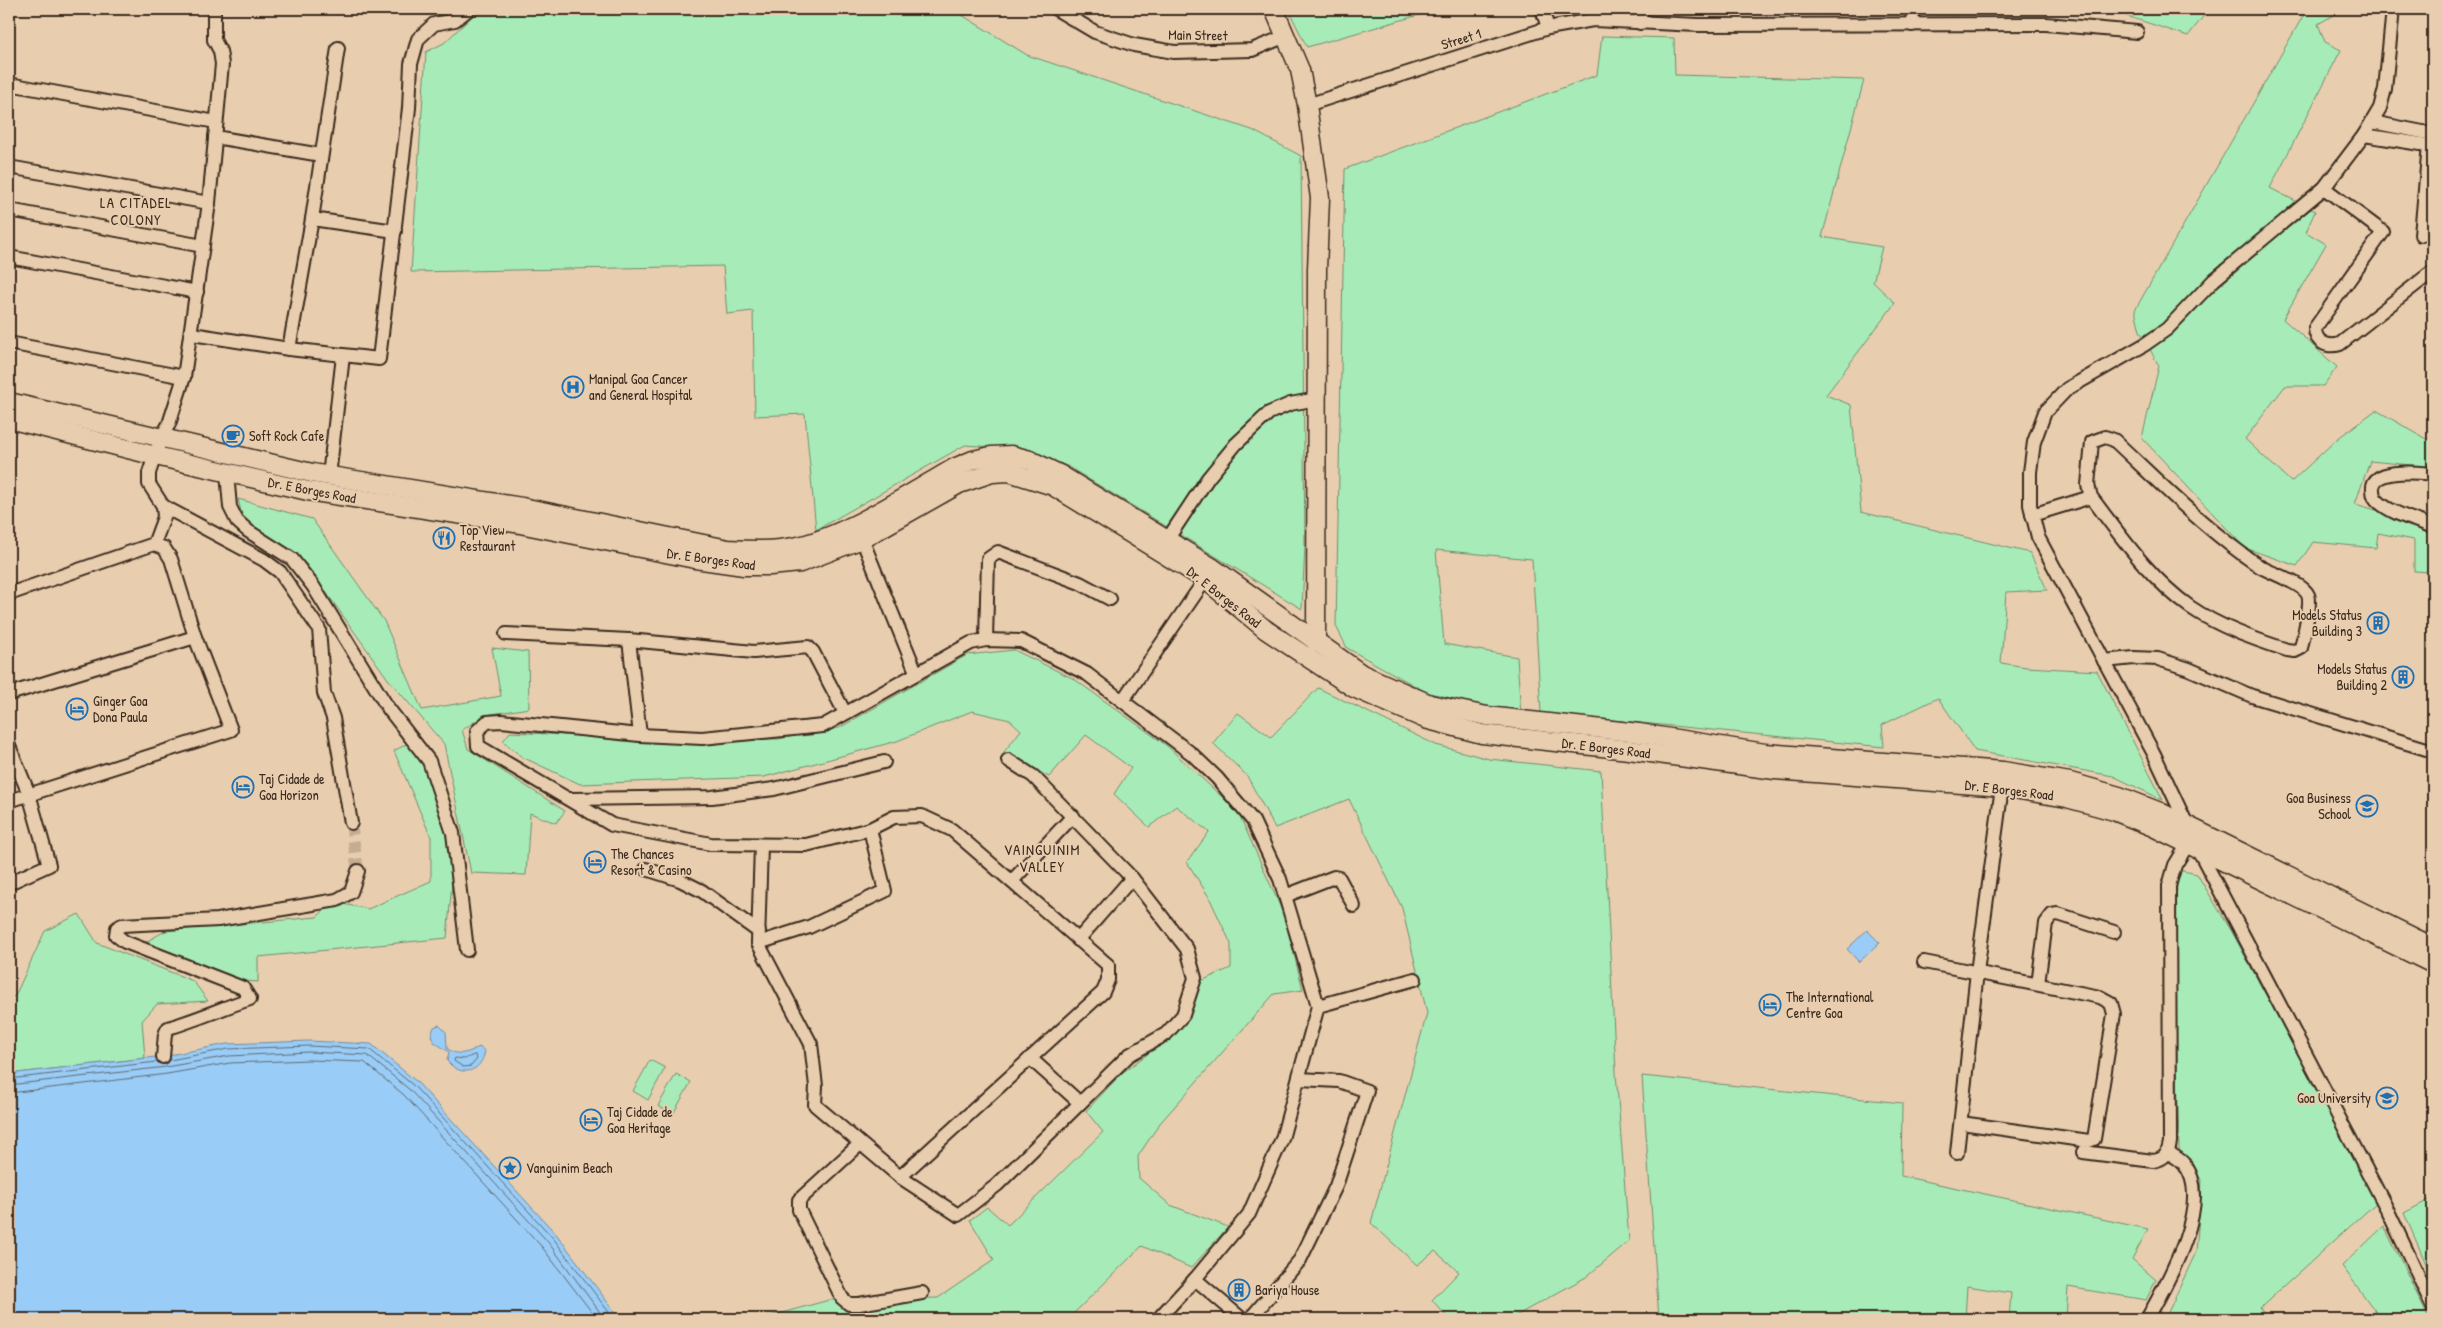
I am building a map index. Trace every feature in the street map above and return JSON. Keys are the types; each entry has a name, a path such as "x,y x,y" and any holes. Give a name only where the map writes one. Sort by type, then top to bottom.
{"main road":[{"path":"1274,9 1300,70 1307,105 1320,198 1317,269 1316,643"},
{"name":"Dr. E Borges Road","path":"9,402 329,476 522,507 728,549 758,551 795,547 843,530 954,468 973,460 1011,455 1030,460 1060,474 1167,540 1209,574 1266,630 1354,688 1425,719 1482,734 1629,750 1775,770 2002,787 2067,798 2114,811 2191,840 2433,946"},
{"name":"Dr. E Borges Road","path":"9,419 156,456 308,491 515,523 695,559 744,566 770,566 800,562 862,539 959,484 992,473 1009,472 1053,486 1209,574 1362,674 1430,704 1487,716 1640,733 1765,753 2013,773 2070,782 2119,796 2191,840 2433,964"}],"street":[{"path":"154,544 164,517 162,506 149,484 149,473 161,438 169,424 184,377 192,334 209,204 222,64 220,52 214,40 214,9"},
{"path":"192,334 289,349 379,359 409,108 411,64 418,39 434,24 455,20 469,9"},
{"name":"Main Street","path":"1056,9 1095,32 1134,45 1174,52 1252,50 1286,36"},
{"path":"1542,9 1548,28"},
{"path":"1640,22 1642,9"},
{"path":"1912,25 1913,9"},
{"path":"2393,9 2385,89 2380,108 2364,136 2324,188 2214,280 2166,329 2144,345 2067,389 2045,412 2034,442 2030,496 2032,515 2038,537 2154,754 2191,840 2387,1209 2433,1307"},
{"name":"Street 1","path":"1307,105 1548,28 1593,20 1698,25 2046,24 2137,32"},
{"path":"289,349 312,219 338,48"},
{"path":"9,84 216,122"},
{"path":"2372,122 2432,141"},
{"path":"2364,136 2432,141"},
{"path":"215,137 321,155"},
{"path":"2421,235 2432,141"},
{"path":"9,167 209,204"},
{"path":"2324,188 2383,232 2315,328 2315,335 2318,340 2325,345 2340,344 2433,271"},
{"path":"9,210 204,246"},
{"path":"312,219 395,231"},
{"path":"9,257 197,292"},
{"path":"9,344 184,377"},
{"path":"329,476 343,356"},
{"path":"1167,540 1208,478 1236,444 1269,413 1290,404 1316,399"},
{"path":"2105,437 2114,440 2187,509 2248,558 2260,567 2302,588 2308,594 2309,602 2300,648 2295,651 2287,650 2240,634 2191,608 2166,588 2134,554 2091,497 2088,486 2092,442 2105,437"},
{"path":"228,473 230,507 236,521 248,531 292,559 308,579 388,708 429,761 453,832 467,950"},
{"path":"2433,474 2397,473 2386,475 2377,479 2372,487 2374,496 2382,505 2433,527"},
{"path":"2032,515 2091,497"},
{"path":"162,506 264,560 280,572 318,629 324,693 333,718 351,823"},
{"path":"862,539 916,672"},
{"path":"9,594 154,544 164,548 171,559 195,638 231,730 9,801"},
{"path":"986,640 988,559 998,552 1080,583 1110,599"},
{"path":"1123,700 1209,574"},
{"path":"506,634 629,640 754,652 808,646 845,713"},
{"path":"9,694 195,638"},
{"path":"629,640 640,735"},
{"path":"900,1177 1103,992 1108,980 1108,966 952,830 922,816 894,817 870,829 806,846 711,844 612,825 478,746 477,731 487,722 501,721 640,735 702,738 823,726 916,672 971,643 986,640 1021,642 1087,674 1192,754 1217,778 1253,821 1285,896 1318,1006 1282,1139 1249,1214 1195,1279 1158,1319"},
{"path":"2104,662 2134,658 2158,659 2189,669 2252,696 2433,751"},
{"path":"9,746 29,794 49,865 9,883"},
{"path":"646,869 680,880 702,891 758,938 810,1044 816,1086 815,1105 900,1177 958,1215 997,1185 1130,1055 1166,1034 1183,1015 1195,978 1187,949 1132,878 1033,776 1008,760"},
{"path":"570,800 712,797 774,789 884,762"},
{"path":"1957,1153 1977,972 2002,787"},
{"path":"1012,881 1073,816"},
{"path":"758,938 809,927 885,891 870,829"},
{"path":"2083,1152 2153,1161 2162,1160 2168,1152 2170,1142 2169,886 2174,866 2191,840"},
{"path":"758,938 761,845"},
{"path":"163,1057 165,1034 168,1028 195,1021 227,1006 250,999 243,988 125,942 116,935 117,928 122,925 218,920 337,900 351,892 358,871"},
{"path":"1285,896 1334,877 1340,878 1354,906"},
{"path":"1078,940 1132,878"},
{"path":"2038,984 2046,923 2052,915 2058,914 2114,932"},
{"path":"1924,962 2100,997 2111,1003 2114,1014 2094,1139 2089,1141 1961,1123"},
{"path":"1318,1006 1415,979"},
{"path":"1030,1058 1080,1103"},
{"path":"1250,1319 1300,1260 1336,1186 1367,1091 1339,1081 1299,1079"},
{"path":"860,1144 799,1200 799,1210 842,1298 848,1304 860,1304 922,1292"},
{"path":"2147,1319 2183,1248 2193,1206 2190,1175 2183,1164 2168,1152"},
{"path":"1195,1279 1242,1319"}],"green space":[{"path":"480,9 952,9 1027,55 1252,130 1301,156 1305,545 1302,609 1067,466 1021,449 965,445 816,530 805,414 755,416 753,311 727,314 723,266 411,272 426,52 444,43"},
{"path":"1288,9 1440,9 1307,47"},
{"path":"2105,9 2209,9 2188,36"},
{"path":"2307,9 2344,9 2318,24 2325,42 2341,50 2270,188 2315,211 2306,232 2326,244 2283,319 2337,367 2323,386 2285,386 2245,439 2291,482 2337,439 2376,410 2433,443 2432,467 2370,461 2355,504 2411,520 2433,532 2433,572 2414,571 2414,540 2378,533 2376,548 2313,542 2297,566 2245,548 2142,438 2159,366 2140,331 2135,310"},
{"path":"1602,36 1674,38 1675,75 1864,80 1822,237 1882,247 1873,282 1895,303 1826,395 1851,405 1861,512 2030,553 2047,590 2006,592 2001,663 2026,667 2097,671 2163,800 2113,776 1975,751 1938,698 1882,725 1884,747 1541,713 1532,559 1436,550 1444,644 1517,657 1521,716 1426,692 1347,648 1336,626 1345,169 1597,75"},
{"path":"238,499 312,519 384,621 422,710 501,696 492,648 528,652 529,708 485,715 462,730 468,749 565,811 556,823 530,813 526,875 471,873 444,744 388,679 306,564 243,520"},
{"path":"1014,650 1074,679 1166,745 1238,812 1284,915 1303,990 1274,994 1160,1123 1138,1156 1139,1178 1170,1205 1228,1227 1191,1268 1142,1246 1068,1319 760,1319 829,1300 938,1298 994,1260 970,1220 987,1207 1008,1225 1103,1132 1086,1111 1122,1073 1165,1041 1189,1018 1201,981 1231,968 1231,944 1209,897 1187,862 1209,832 1176,806 1149,827 1114,794 1131,768 1086,735 1049,777 1004,752 1021,730 1010,720 972,711 897,741 764,777 580,784 522,757 503,741 510,732 602,737 778,739 839,728 967,655"},
{"path":"1318,688 1436,745 1489,759 1601,771 1616,1073 1629,1241 1586,1277 1510,1319 1449,1319 1432,1300 1459,1272 1435,1251 1417,1265 1371,1223 1427,1013 1402,908 1349,799 1275,828 1247,776 1213,743 1238,713 1271,737"},
{"path":"408,743 436,785 453,872 447,938 258,957 258,982 245,981 144,943 165,931 317,917 333,902 368,909 431,881 431,837 394,751"},
{"path":"2178,870 2197,874 2232,932 2377,1202 2260,1308 2267,1319 2165,1319 2196,1252 2202,1181 2179,1149 2174,933"},
{"path":"79,914 97,943 193,981 208,1001 157,1004 142,1021 145,1058 9,1074 9,998 15,996 45,931"},
{"path":"650,1060 665,1068 648,1100 633,1091"},
{"path":"676,1074 691,1082 673,1114 658,1106"},
{"path":"1642,1076 1902,1103 1901,1176 2148,1229 2132,1259 2156,1280 2146,1300 2068,1287 2066,1319 2009,1319 2011,1293 1967,1286 1965,1319 1659,1319"},
{"path":"2433,1198 2433,1280 2404,1213"},
{"path":"2384,1226 2429,1319 2381,1319 2342,1266"}],"water":[{"path":"1867,930 1880,943 1859,962 1847,949"},
{"path":"439,1025 446,1032 447,1048 451,1051 463,1053 479,1047 485,1051 483,1058 475,1068 470,1071 458,1070 447,1061 449,1052 434,1042 431,1035 434,1027"},
{"path":"309,1041 371,1044 417,1082 557,1235 612,1308 617,1319 9,1319 9,1074 164,1056 227,1044"}],"tunnel":[{"path":"351,823 358,871"}],"place":[{"name":"Manipal Goa Cancer and General Hospital","path":"573,387"},
{"name":"Soft Rock Cafe","path":"233,436"},
{"name":"Top View Restaurant","path":"444,538"},
{"name":"Models Status Building 3","path":"2378,623"},
{"name":"Models Status Building 2","path":"2403,677"},
{"name":"Ginger Goa Dona Paula","path":"77,709"},
{"name":"Taj Cidade de Goa Horizon","path":"243,787"},
{"name":"Goa Business School","path":"2367,806"},
{"name":"The Chances Resort & Casino","path":"595,862"},
{"name":"The International Centre Goa","path":"1770,1005"},
{"name":"Goa University","path":"2387,1098"},
{"name":"Taj Cidade de Goa Heritage","path":"591,1120"},
{"name":"Vanguinim Beach","path":"510,1168"},
{"name":"Bariya House","path":"1239,1290"}],"district":[{"name":"LA CITADEL COLONY","path":"136,212"},
{"name":"VAINGUINIM VALLEY","path":"1042,858"}]}
